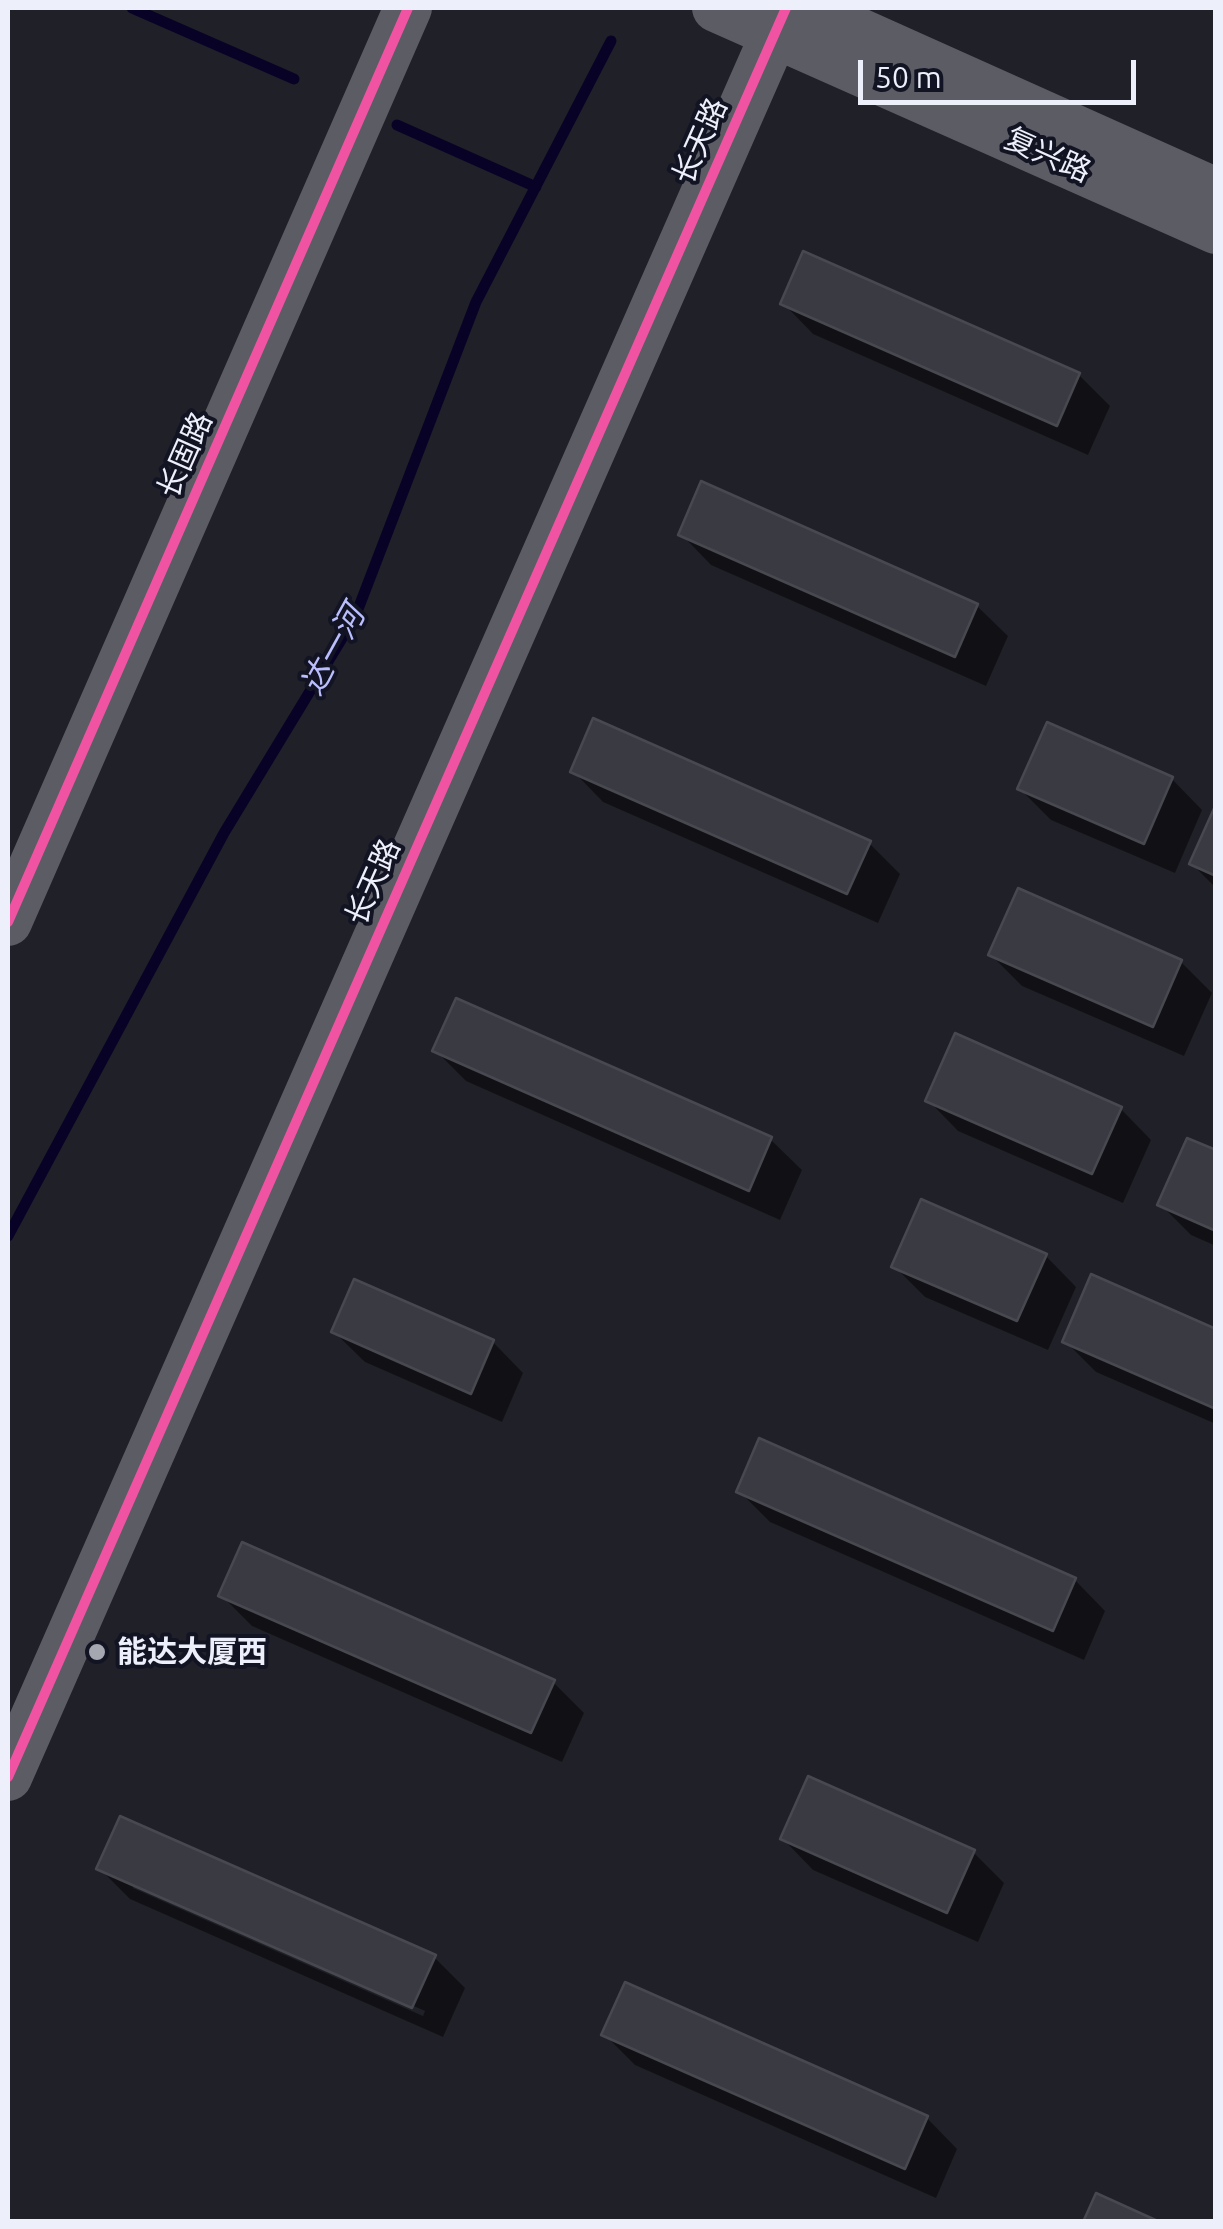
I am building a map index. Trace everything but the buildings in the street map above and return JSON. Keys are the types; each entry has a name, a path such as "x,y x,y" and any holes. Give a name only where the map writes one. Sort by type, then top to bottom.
{"street":[{"name":"长固路","path":"8,922 408,8"},
{"name":"复兴路","path":"716,8 789,16 1216,192"},
{"name":"复兴路","path":"789,16 1216,230"},
{"name":"长天路","path":"8,1777 789,16"}],"waterway":[{"path":"132,8 294,79"},
{"name":"达一河","path":"8,1236 224,833 355,617 476,302 611,41"},
{"path":"397,125 536,187"}],"cycle path":[{"path":"8,922 408,8"},
{"path":"8,1777 786,8"}],"place":[{"name":"能达大厦西","path":"97,1652"}]}
